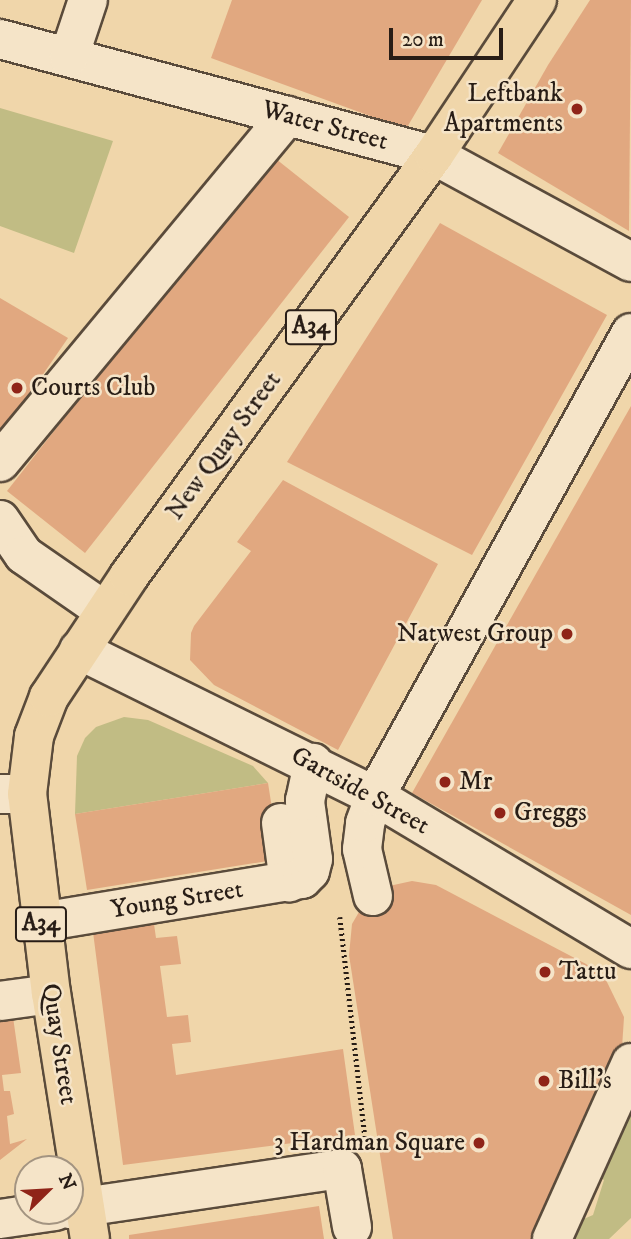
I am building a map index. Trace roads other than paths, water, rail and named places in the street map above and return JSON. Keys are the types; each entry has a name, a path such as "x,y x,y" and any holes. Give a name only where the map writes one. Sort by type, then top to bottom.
{"main road":[{"name":"New Quay Street","path":"79,650 434,155 537,0"},
{"name":"Quay Street","path":"68,1155 41,922 13,794 50,697 79,650"}],"street":[{"path":"69,57 88,0"},
{"name":"Water Street","path":"0,39 434,155 631,261"},
{"path":"0,462 287,116"},
{"path":"373,896 362,849 365,823 375,796 631,333"},
{"path":"0,520 24,555 105,611"},
{"name":"Gartside Street","path":"79,650 313,763 375,796 631,949"},
{"path":"300,876 313,859 305,801 313,763"},
{"path":"281,823 300,876"},
{"name":"Young Street","path":"41,922 300,876"},
{"path":"0,1001 51,994"},
{"path":"552,1239 631,1063"},
{"path":"84,1214 342,1168 352,1227"}],"place":[{"name":"Leftbank Apartments","path":"577,109"},
{"name":"Courts Club","path":"17,388"},
{"name":"Natwest Group","path":"567,634"},
{"name":"Mr","path":"445,782"},
{"name":"Greggs","path":"500,813"},
{"name":"Tattu","path":"545,972"},
{"name":"Bill's","path":"544,1081"},
{"name":"3 Hardman Square","path":"479,1143"}]}
